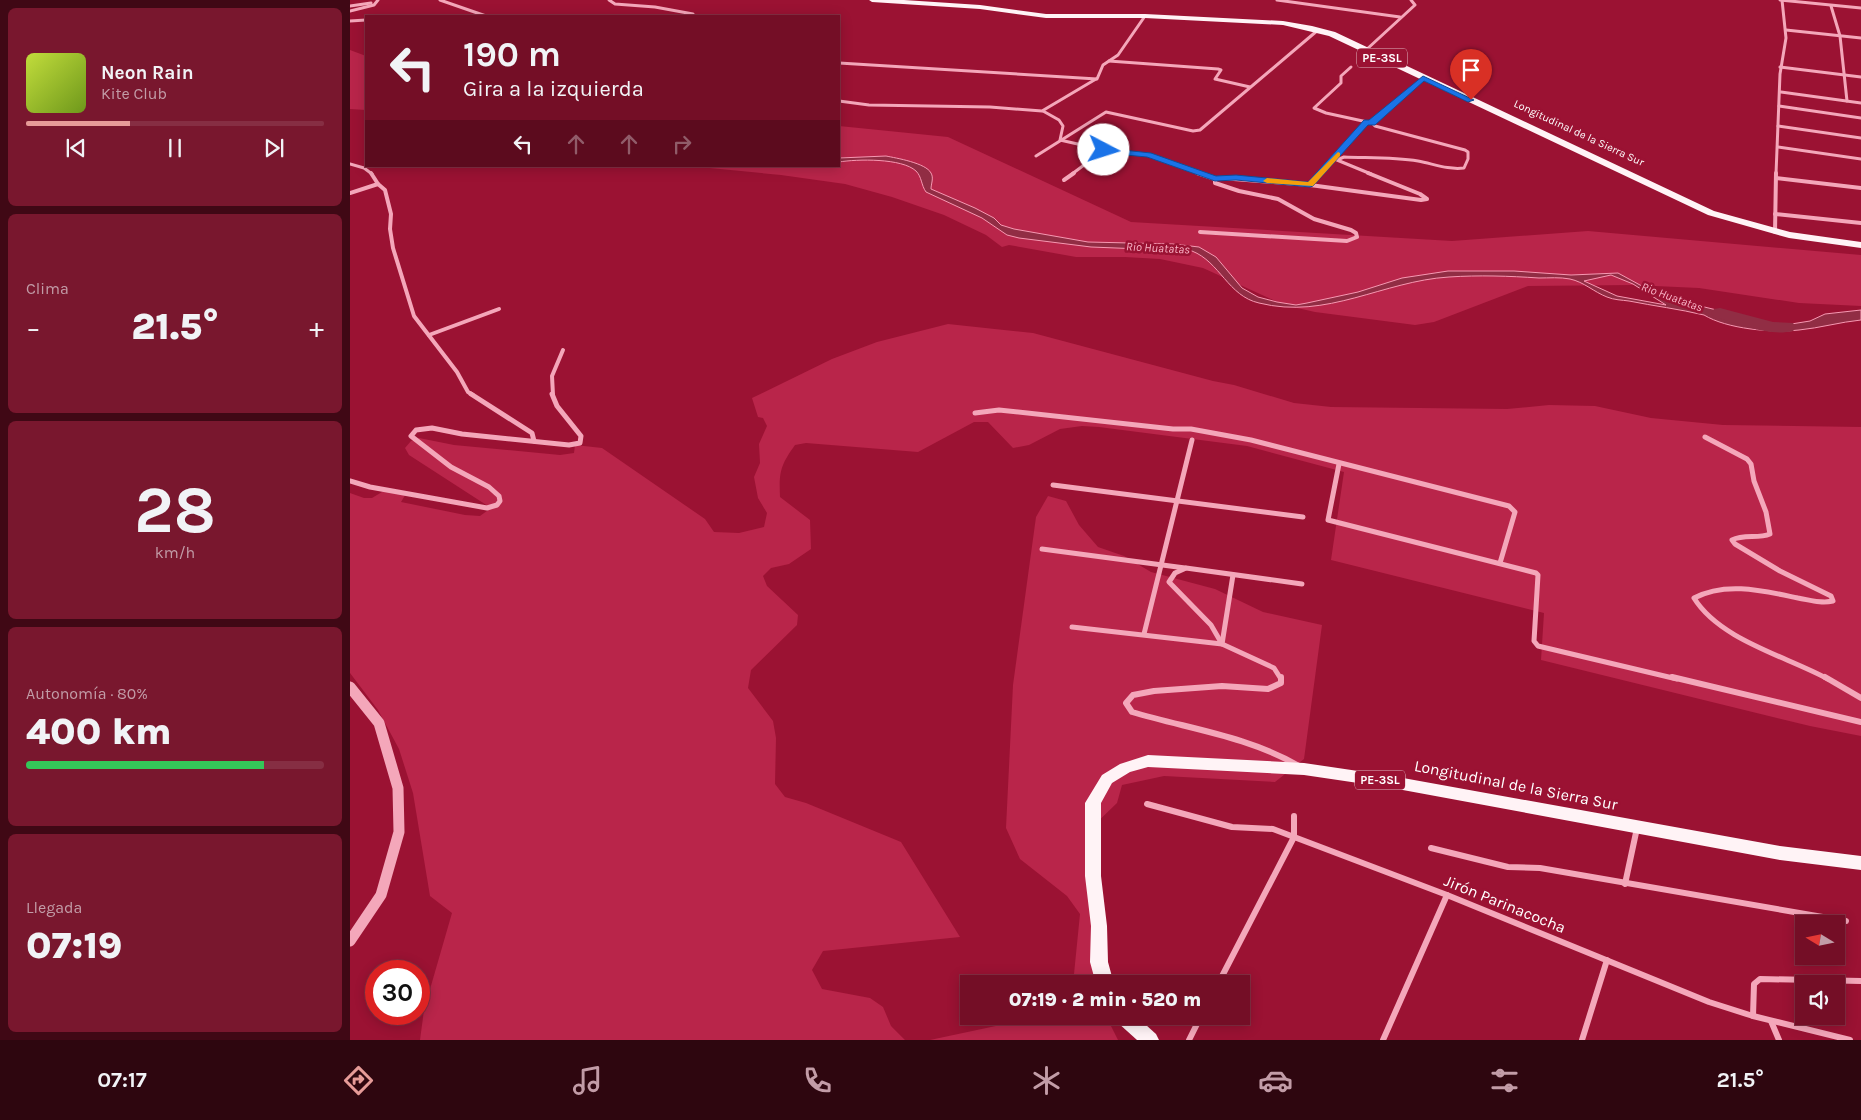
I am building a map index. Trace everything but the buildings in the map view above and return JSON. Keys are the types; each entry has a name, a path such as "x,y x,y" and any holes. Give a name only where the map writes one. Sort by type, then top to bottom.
{"main road":[{"name":"Longitudinal de la Sierra Sur","path":"872,0 980,7 1046,16 1145,16 1283,23 1318,30 1366,50 1698,207 1775,232 1861,245"},
{"name":"Longitudinal de la Sierra Sur","path":"1103,975 1099,962 1100,926 1093,876 1093,803 1107,780 1125,768 1148,761 1304,769 1392,782 1780,853 1861,862"},
{"path":"1133,1025 1150,1040"}],"street":[{"path":"440,0 459,8 486,15"},
{"path":"609,0 615,4 655,7 693,15"},
{"path":"1277,0 1400,17"},
{"path":"1366,50 1415,4 1411,0"},
{"path":"1775,232 1778,126 1781,92 1780,67 1785,50 1786,30 1781,0 1861,8"},
{"path":"350,6 377,1"},
{"path":"350,11 374,5 377,1"},
{"path":"1831,6 1840,36 1847,101"},
{"path":"1042,111 1096,79 1103,65 1118,55 1145,16"},
{"path":"350,21 365,20"},
{"path":"1036,156 1106,112 1197,131 1318,30"},
{"path":"1786,30 1861,38"},
{"path":"1109,61 1218,69 1221,70 1215,79 1250,87"},
{"path":"840,62 1096,79"},
{"path":"1060,140 1104,150 1148,155 1215,179 1236,178 1427,199 1420,194 1337,160 1344,157 1390,159 1416,161 1456,169 1465,166 1468,152 1375,126 1372,123 1326,113 1314,108 1341,83 1340,76 1351,67"},
{"path":"1780,67 1861,77"},
{"path":"1372,123 1423,78"},
{"path":"1781,92 1861,103"},
{"path":"840,100 869,105 990,107 1042,111 1059,120 1063,126 1060,140"},
{"path":"1779,106 1861,118"},
{"path":"1310,185 1366,122"},
{"path":"1778,126 1861,138"},
{"path":"1778,147 1861,158"},
{"path":"1064,180 1104,150"},
{"path":"350,164 371,172 388,196 393,248 414,316 457,372 468,392 532,432 534,441"},
{"path":"1776,178 1861,188"},
{"path":"1200,232 1346,241 1357,237 1356,233 1351,230 1314,219 1278,199 1230,188 1215,182 1215,179"},
{"path":"350,193 378,184"},
{"path":"1775,214 1861,223"},
{"path":"429,335 499,309"},
{"path":"350,481 370,487 487,508 493,506 500,501 498,494 482,483 456,470 412,438 413,433 421,429 432,428 462,434 569,445 576,444 582,440 581,436 556,404 550,381 550,374 563,350"},
{"path":"976,413 999,410 1174,430 1191,429 1251,440 1508,506 1514,509 1515,512 1500,563"},
{"path":"1705,437 1747,459 1751,464 1754,480 1766,512 1770,534 1765,537 1737,537 1732,540 1735,544 1780,571 1832,596 1833,601 1814,601 1766,591 1715,590 1700,593 1694,598 1696,606 1706,616 1726,628 1821,675 1861,698"},
{"path":"1144,634 1192,440"},
{"path":"1339,464 1328,520 1530,570 1538,576 1534,641 1538,646 1861,722"},
{"path":"1053,485 1303,517"},
{"path":"1042,549 1302,584"},
{"path":"1186,568 1171,576 1169,582 1211,625 1222,644"},
{"path":"1222,644 1233,574"},
{"path":"1072,626 1222,644 1274,668 1281,677 1281,683 1276,688 1264,689 1244,686 1149,691 1132,695 1126,703 1128,708 1140,714 1235,739 1285,756 1304,769"},
{"path":"350,687 379,723 398,788 399,832 381,894 350,941"},
{"name":"Jirón Parinacocha","path":"1147,804 1220,825 1265,828 1447,896 1709,1002 1771,1021 1850,1040"},
{"path":"1223,975 1294,838 1294,816"},
{"path":"1626,884 1637,828"},
{"path":"1431,848 1508,867 1540,868 1846,921"},
{"path":"1382,1040 1447,896"},
{"path":"1582,1040 1607,960"},
{"path":"1753,1016 1754,984 1760,979 1861,981"},
{"path":"1771,1021 1779,1040"},
{"path":"1189,1040 1196,1025"}],"shaded area":[{"path":"350,50 365,56 365,110 350,109"},
{"path":"840,126 948,137 1131,222 1452,241 1588,231 1861,255 1861,306 1799,303 1699,288 1633,285 1528,286 1434,322 1415,325 1315,312 1284,305 1203,268 1160,259 1076,257 1009,245 1002,247 986,235 944,215 892,197 845,184 781,175 699,167 840,167"},
{"path":"948,324 1033,333 1234,385 1294,403 1331,407 1507,409 1549,405 1595,406 1651,418 1723,425 1861,427 1861,736 1810,726 1541,660 1544,613 1331,560 1344,472 1247,446 1082,426 1060,429 1029,445 1013,448 988,422 974,422 918,452 806,443 795,445 786,458 782,470 780,497 810,520 811,549 789,564 771,568 763,576 767,586 798,615 797,625 751,670 748,688 773,721 776,738 775,784 785,797 806,803 901,842 960,937 823,951 812,970 822,989 870,998 883,1007 891,1026 905,1040 420,1040 422,1025 430,1025 430,989 452,913 430,896 413,793 399,749 378,710 350,673 350,493 364,498 372,498 387,489 407,492 401,502 465,515 480,516 491,508 409,455 405,448 411,441 419,438 454,445 560,455 574,453 575,445 602,448 705,519 714,532 739,533 764,527 767,513 758,498 754,477 760,463 759,444 767,426 763,418 758,417 752,398 832,359 877,342"},
{"path":"1048,496 1066,501 1079,525 1098,547 1124,556 1151,572 1215,589 1263,612 1322,625 1304,759 1275,782 1164,776 1122,785 1117,803 1087,832 1094,940 1094,975 1074,975 1080,914 1067,896 1020,859 1006,828 1013,685 1036,517"},
{"path":"1000,1025 1110,1025 1118,1040 930,1040"}],"water":[{"path":"886,156 923,166 932,175 931,189 975,208 994,218 1001,225 1014,229 1088,242 1173,244 1199,247 1216,257 1242,288 1258,297 1277,302 1296,305 1358,292 1402,278 1448,271 1514,271 1571,275 1618,273 1668,298 1745,317 1747,322 1750,323 1785,325 1810,321 1825,314 1861,310 1861,320 1799,330 1750,329 1725,324 1695,313 1610,298 1580,282 1570,279 1505,276 1460,276 1425,280 1332,303 1308,307 1284,307 1259,303 1248,299 1239,293 1202,256 1192,251 1091,247 1007,235 982,218 926,192 918,173 909,167 879,160 840,162 840,158","holes":["1611,275 1633,284 1666,305 1617,296 1584,281"]}],"waterway":[{"name":"Rio Huatatas","path":"1720,313 1773,327 1787,327"}],"slow traffic":[{"path":"1267,181 1310,185 1338,154"}],"route":[{"path":"1104,150 1148,155 1215,179 1236,178 1310,185 1366,122 1372,123 1423,78 1471,100"}]}
